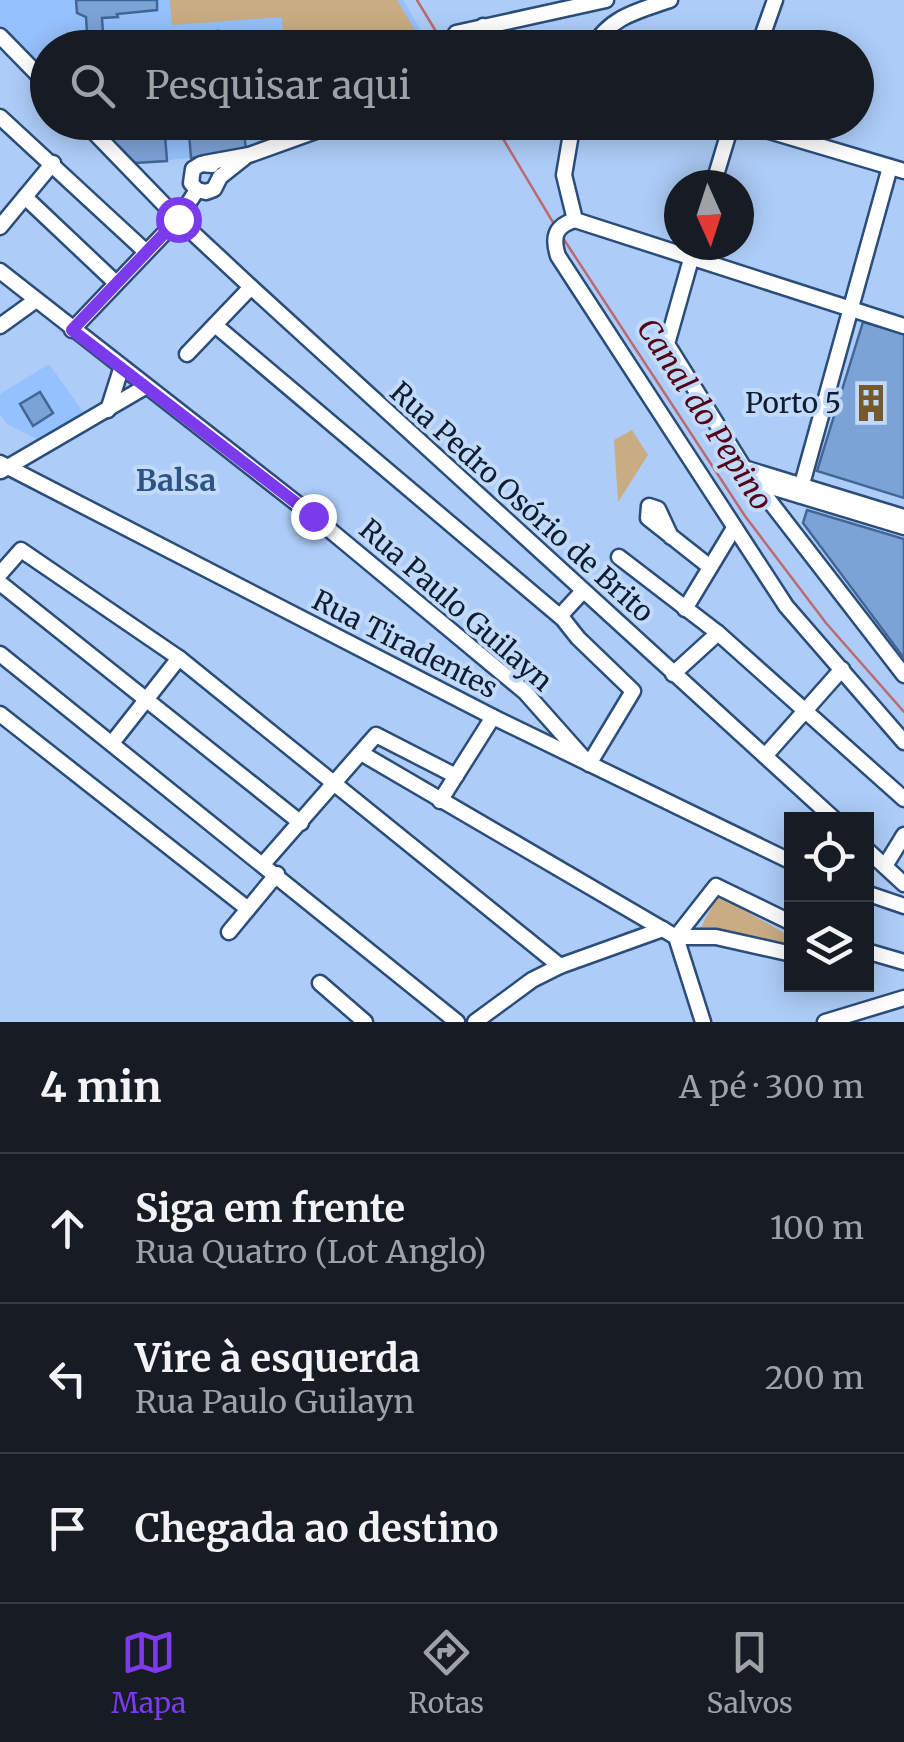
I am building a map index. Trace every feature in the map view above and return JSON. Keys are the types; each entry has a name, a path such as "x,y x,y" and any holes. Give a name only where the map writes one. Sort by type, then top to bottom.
{"street":[{"path":"468,30 606,0"},
{"path":"606,30 624,16 670,0"},
{"path":"764,30 775,0"},
{"path":"483,26 485,30"},
{"path":"0,36 30,66"},
{"path":"0,117 145,251"},
{"name":"Rua Pedro Osório de Brito","path":"101,140 251,287 825,812"},
{"path":"249,155 220,177 210,191 197,190 191,182 191,173 206,163 249,155 291,140"},
{"path":"570,140 564,176 564,225 554,242 558,256 786,606 904,742"},
{"path":"718,170 729,140"},
{"path":"797,140 897,169 800,490"},
{"path":"0,227 53,163"},
{"path":"206,163 217,169 220,177"},
{"path":"72,330 178,219 197,190"},
{"path":"25,197 116,283"},
{"path":"564,225 664,246"},
{"path":"690,260 667,344 754,482 904,675"},
{"path":"714,260 904,326"},
{"name":"Rua Paulo Guilayn","path":"1,272 313,516 525,692 589,764"},
{"path":"188,354 251,287"},
{"path":"0,326 36,300"},
{"path":"215,325 560,616 633,691 589,764"},
{"path":"108,410 121,369"},
{"path":"2,467 146,386"},
{"name":"Rua Tiradentes","path":"2,467 492,717 784,858"},
{"path":"744,468 800,490 904,517"},
{"path":"754,482 800,490"},
{"path":"866,510 904,527"},
{"path":"685,609 734,528"},
{"path":"671,536 710,567"},
{"path":"0,574 20,550 178,658 560,966"},
{"path":"620,557 718,633 904,799"},
{"path":"0,583 301,823"},
{"path":"560,616 583,591"},
{"path":"673,674 718,633"},
{"path":"0,654 457,1022"},
{"path":"112,743 178,658"},
{"path":"765,756 842,669"},
{"path":"0,714 248,910"},
{"path":"440,801 492,717"},
{"path":"264,863 376,735 456,776"},
{"path":"361,754 669,933 704,1022"},
{"path":"885,866 904,835"},
{"path":"874,856 904,884"},
{"path":"230,932 277,874"},
{"path":"669,933 716,886 784,920"},
{"path":"874,896 904,906"},
{"path":"476,1022 505,997 560,966 669,933 726,938 784,952"},
{"path":"874,953 904,962"},
{"path":"320,983 365,1022"},
{"path":"824,1022 904,998"}],"shaded area":[{"path":"0,0 403,0 421,30 30,30 30,66 0,37"},
{"path":"170,0 397,0 415,30 283,30 282,17 172,25"},
{"path":"110,140 282,140 246,153 135,163"},
{"path":"49,364 86,416 43,442 7,424 0,414 0,394"},
{"path":"632,430 648,455 618,502 614,440"},
{"path":"718,895 784,933 784,944 731,933 699,931"}],"building":[{"path":"76,0 157,0 157,10 102,18 103,30 87,30 86,17 77,13"},
{"path":"110,140 165,140 167,161 135,163"},
{"path":"190,140 245,140 246,153 191,158"},
{"name":"Porto 5","path":"863,322 904,334 904,498 817,471"},
{"path":"40,392 53,413 33,426 20,404"},
{"path":"807,510 904,539 904,658 803,523"}],"waterway":[{"name":"Canal do Pepino","path":"417,0 435,30"},
{"name":"Canal do Pepino","path":"504,140 554,224"},
{"name":"Canal do Pepino","path":"561,235 745,516 826,623 904,712"}],"place":[{"name":"Porto 5","path":"871,403"}],"district":[{"name":"Balsa","path":"176,480"}],"route":[{"path":"178,219 72,330 313,516"}]}
